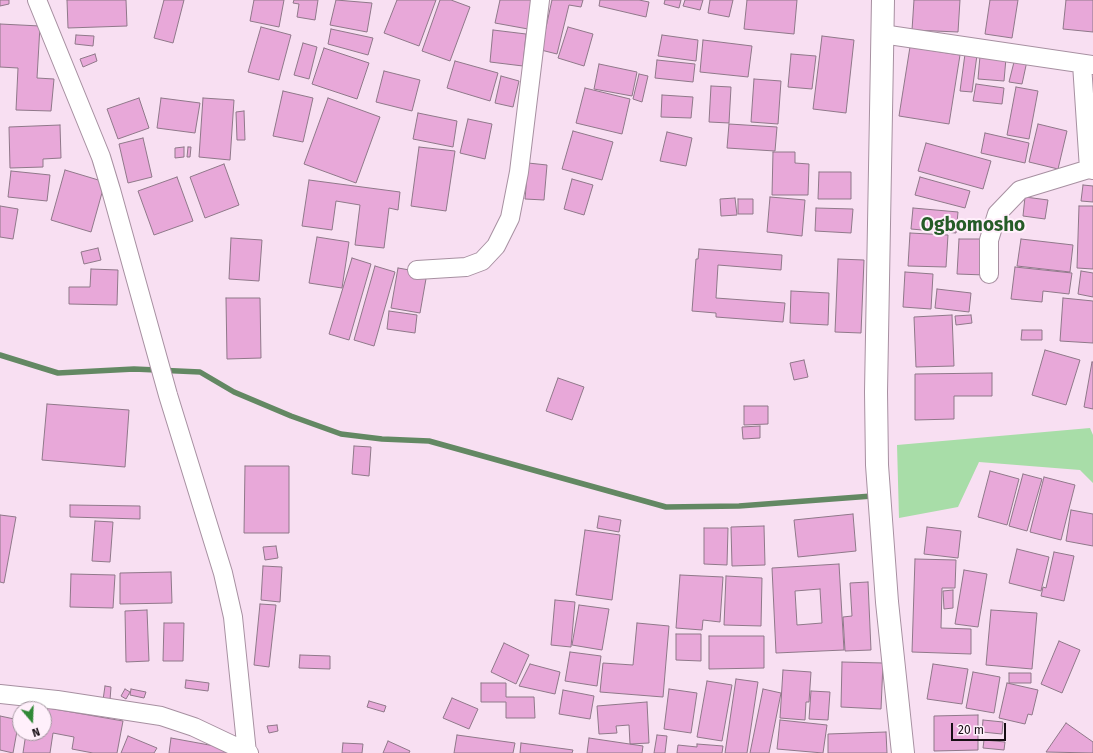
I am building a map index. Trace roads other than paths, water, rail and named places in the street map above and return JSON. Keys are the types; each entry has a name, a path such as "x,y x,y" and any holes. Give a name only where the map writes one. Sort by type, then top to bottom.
{"main road":[{"path":"883,0 876,392 877,465 887,602 902,753"}],"street":[{"path":"37,0 100,157 111,190 168,395 223,573 233,618 248,753"},
{"path":"417,270 466,267 482,261 496,246 510,218 519,172 540,0"},
{"path":"882,34 1087,64 1091,170 1026,188 1020,190 1015,195 997,214 989,240 989,274"},
{"path":"0,694 57,700 161,716 194,727 248,753"}],"waterway":[{"path":"0,355 58,373 134,369 200,372 234,392 291,416 341,434 382,439 429,441 666,507 739,506 872,496"}],"district":[{"name":"Ogbomosho","path":"973,226"}]}
